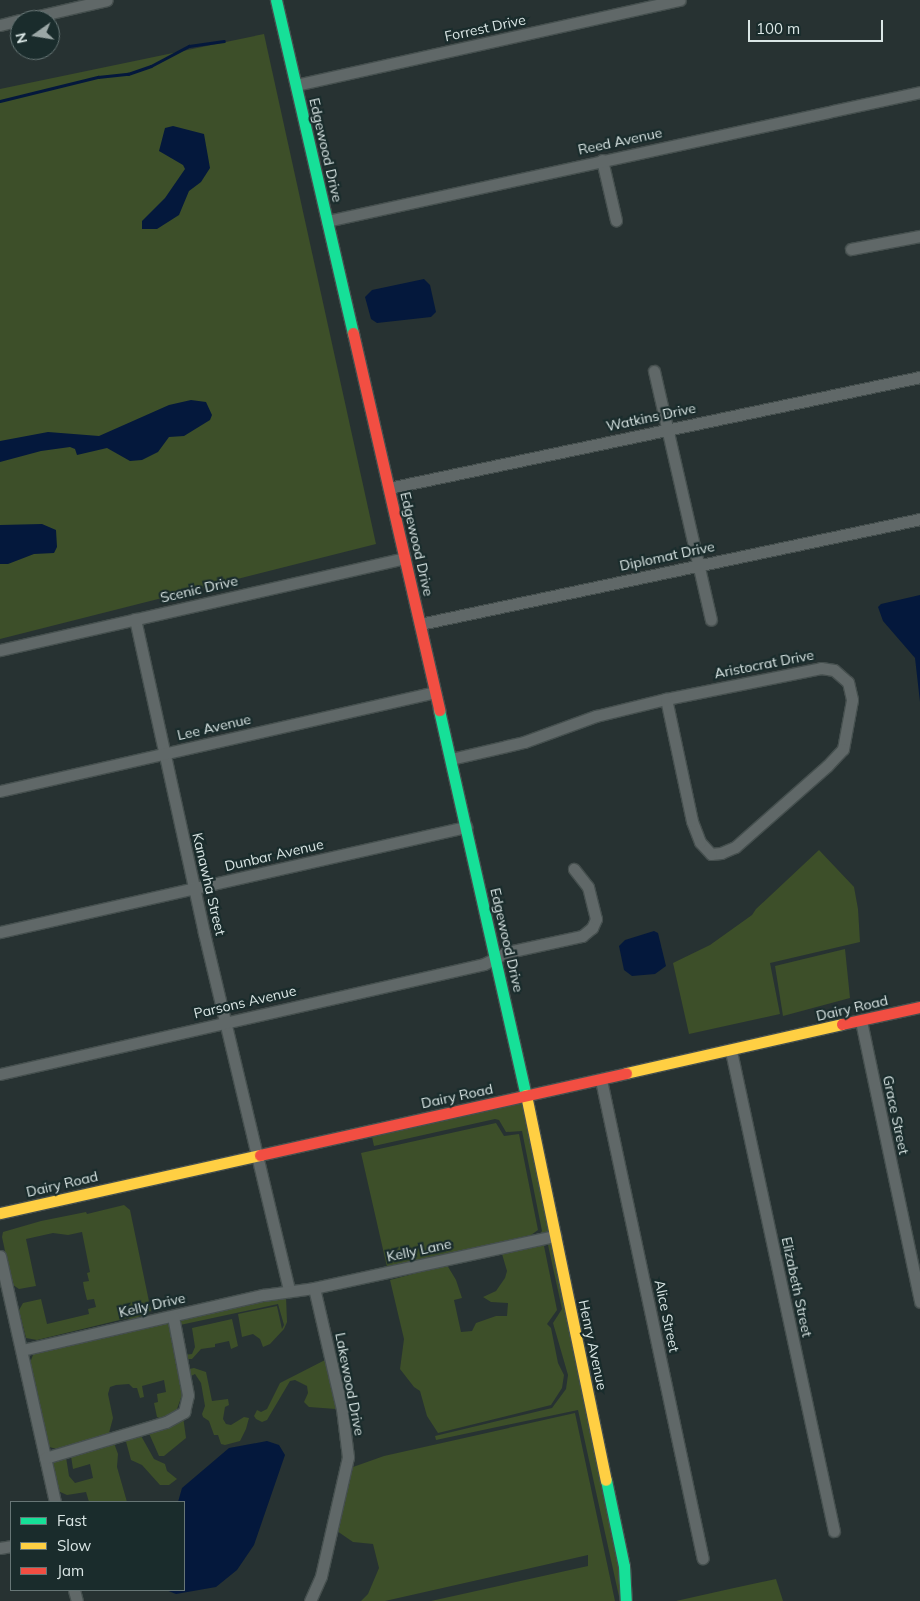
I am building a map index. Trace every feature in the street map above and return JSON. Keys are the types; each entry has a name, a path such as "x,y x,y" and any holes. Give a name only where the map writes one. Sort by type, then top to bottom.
{"street":[{"path":"55,10 75,4 107,0"},
{"name":"Edgewood Drive","path":"276,0 451,759 526,1096"},
{"name":"Forrest Drive","path":"296,85 680,0"},
{"name":"Reed Avenue","path":"327,221 920,92"},
{"path":"602,160 616,220"},
{"path":"851,249 920,236"},
{"path":"654,371 710,620"},
{"name":"Watkins Drive","path":"389,488 920,376"},
{"name":"Diplomat Drive","path":"420,624 920,519"},
{"name":"Scenic Drive","path":"0,650 405,558"},
{"name":"Kanawha Street","path":"135,618 194,888 289,1291"},
{"name":"Aristocrat Drive","path":"451,759 524,742 596,716 666,699 821,668 834,670 848,682 852,700 843,749 827,766 735,847 721,853 711,854 700,842 695,829 666,699"},
{"name":"Lee Avenue","path":"0,792 435,692"},
{"name":"Dunbar Avenue","path":"0,932 466,826"},
{"name":"Parsons Avenue","path":"0,1074 476,966 496,959 508,952 582,936 592,928 596,919 595,906 588,887 574,869"},
{"name":"Dairy Road","path":"0,1213 861,1022 920,1007"},
{"name":"Grace Street","path":"861,1022 920,1302"},
{"name":"Elizabeth Street","path":"731,1050 834,1531"},
{"name":"Alice Street","path":"601,1080 703,1558"},
{"name":"Henry Avenue","path":"526,1096 624,1566 626,1601"},
{"name":"Kelly Lane","path":"289,1291 314,1288 555,1236"},
{"path":"0,1256 55,1501"},
{"name":"Lakewood Drive","path":"310,1601 321,1576 348,1457 342,1409 314,1288"},
{"name":"Kelly Drive","path":"22,1350 263,1295 289,1291"},
{"path":"45,1458 166,1422 184,1412 188,1394 173,1316"}],"green space":[{"path":"264,34 376,544 0,639 0,89"},
{"path":"819,850 854,887 858,909 860,942 770,963 780,1014 689,1034 673,963 710,945 752,915 756,909"},
{"path":"845,949 850,998 783,1016 775,966"},
{"path":"522,1102 619,1567 620,1601 578,1410 436,1440 435,1436 552,1408 566,1389 568,1375 553,1323 562,1309 548,1245 540,1234 542,1231 522,1131 506,1132 499,1120 495,1119 374,1146 372,1137"},
{"path":"496,1123 504,1136 519,1134 538,1230 531,1235 387,1267 361,1153"},
{"path":"124,1205 130,1210 151,1311 132,1320 128,1318 37,1340 26,1338 19,1310 23,1303 41,1299 47,1324 89,1314 88,1309 96,1307 94,1299 87,1300 84,1288 83,1282 89,1281 87,1273 90,1272 82,1232 68,1235 53,1233 26,1239 36,1286 19,1289 13,1285 11,1279 2,1237 3,1232 41,1221 86,1212 87,1214"},
{"path":"539,1245 544,1246 557,1310 547,1324 551,1328 558,1363 564,1375 562,1388 551,1405 438,1433 427,1416 420,1391 414,1387 400,1369 404,1339 390,1280 447,1265 456,1280 462,1298 454,1300 461,1332 472,1331 476,1323 496,1316 507,1316 508,1303 491,1302 483,1297 496,1291 505,1278 507,1271 502,1254"},
{"path":"286,1296 287,1322 284,1329 270,1344 263,1347 260,1339 253,1334 242,1337 238,1314 277,1306 282,1329 284,1325 278,1304 180,1325 181,1317"},
{"path":"232,1319 238,1346 231,1349 229,1341 215,1344 215,1347 201,1349 192,1359 185,1359 184,1355 192,1354 195,1347 192,1328"},
{"path":"168,1321 182,1395 177,1409 166,1416 157,1417 154,1403 158,1402 157,1394 166,1392 164,1380 142,1386 144,1397 140,1398 137,1388 133,1388 129,1384 116,1385 110,1387 108,1394 113,1418 109,1433 57,1449 49,1447 30,1363 34,1352"},
{"path":"327,1359 336,1409 309,1407 304,1402 308,1393 307,1386 295,1380 290,1381 267,1420 262,1422 256,1419 254,1416 257,1410 261,1412 267,1409 280,1383"},
{"path":"194,1368 206,1372 212,1401 228,1399 229,1405 225,1407 223,1419 226,1424 231,1425 244,1417 249,1418 240,1441 225,1445 221,1444 218,1435 214,1435 209,1421 202,1414 205,1406 201,1383 195,1374 189,1377 189,1369"},
{"path":"575,1413 615,1601 431,1601 588,1566 588,1555 385,1601 361,1601 368,1594 379,1568 373,1544 353,1542 337,1531 341,1508 353,1467 384,1456"},
{"path":"183,1416 186,1438 164,1456 159,1456 148,1431"},
{"path":"140,1434 154,1459 165,1464 167,1471 177,1479 169,1485 160,1485 142,1465 131,1460 125,1438"},
{"path":"114,1443 118,1454 117,1467 127,1501 89,1501 86,1492 67,1495 58,1491 53,1465 56,1460 66,1457 69,1476 75,1483 93,1478 90,1464 73,1469 71,1456"},
{"path":"776,1579 783,1601 676,1601 734,1588"}],"water":[{"path":"173,126 204,134 210,168 201,182 189,191 179,215 157,229 142,229 142,221 165,198 185,169 183,165 159,151 165,128"},
{"path":"424,279 430,285 436,312 431,317 377,323 371,319 365,297 372,290"},
{"path":"191,400 206,402 212,415 210,420 184,436 169,437 158,452 142,460 130,461 107,448 77,455 75,449 70,447 41,451 0,462 0,441 48,432 99,436 169,405"},
{"path":"42,524 56,530 57,547 54,553 34,554 8,564 0,564 0,525"},
{"path":"920,595 920,702 915,658 883,621 878,607 881,604"},
{"path":"654,931 658,933 666,966 655,974 632,976 624,970 619,946 625,940"},
{"path":"267,1441 279,1445 285,1455 254,1545 237,1570 216,1587 176,1594 168,1591 185,1591 185,1501 178,1501 182,1488 229,1448"}],"waterway":[{"path":"0,101 98,77 128,74 151,66 189,46 224,41"}],"traffic: fast":[{"path":"276,0 353,333"},
{"path":"439,710 526,1095"},
{"path":"606,1480 624,1566 626,1601"}],"traffic: slow":[{"path":"626,1073 842,1024"},
{"path":"526,1095 606,1480"},
{"path":"0,1213 260,1155"}],"traffic: jam":[{"path":"353,333 439,710"},
{"path":"842,1024 920,1007"},
{"path":"260,1155 626,1073"}]}
